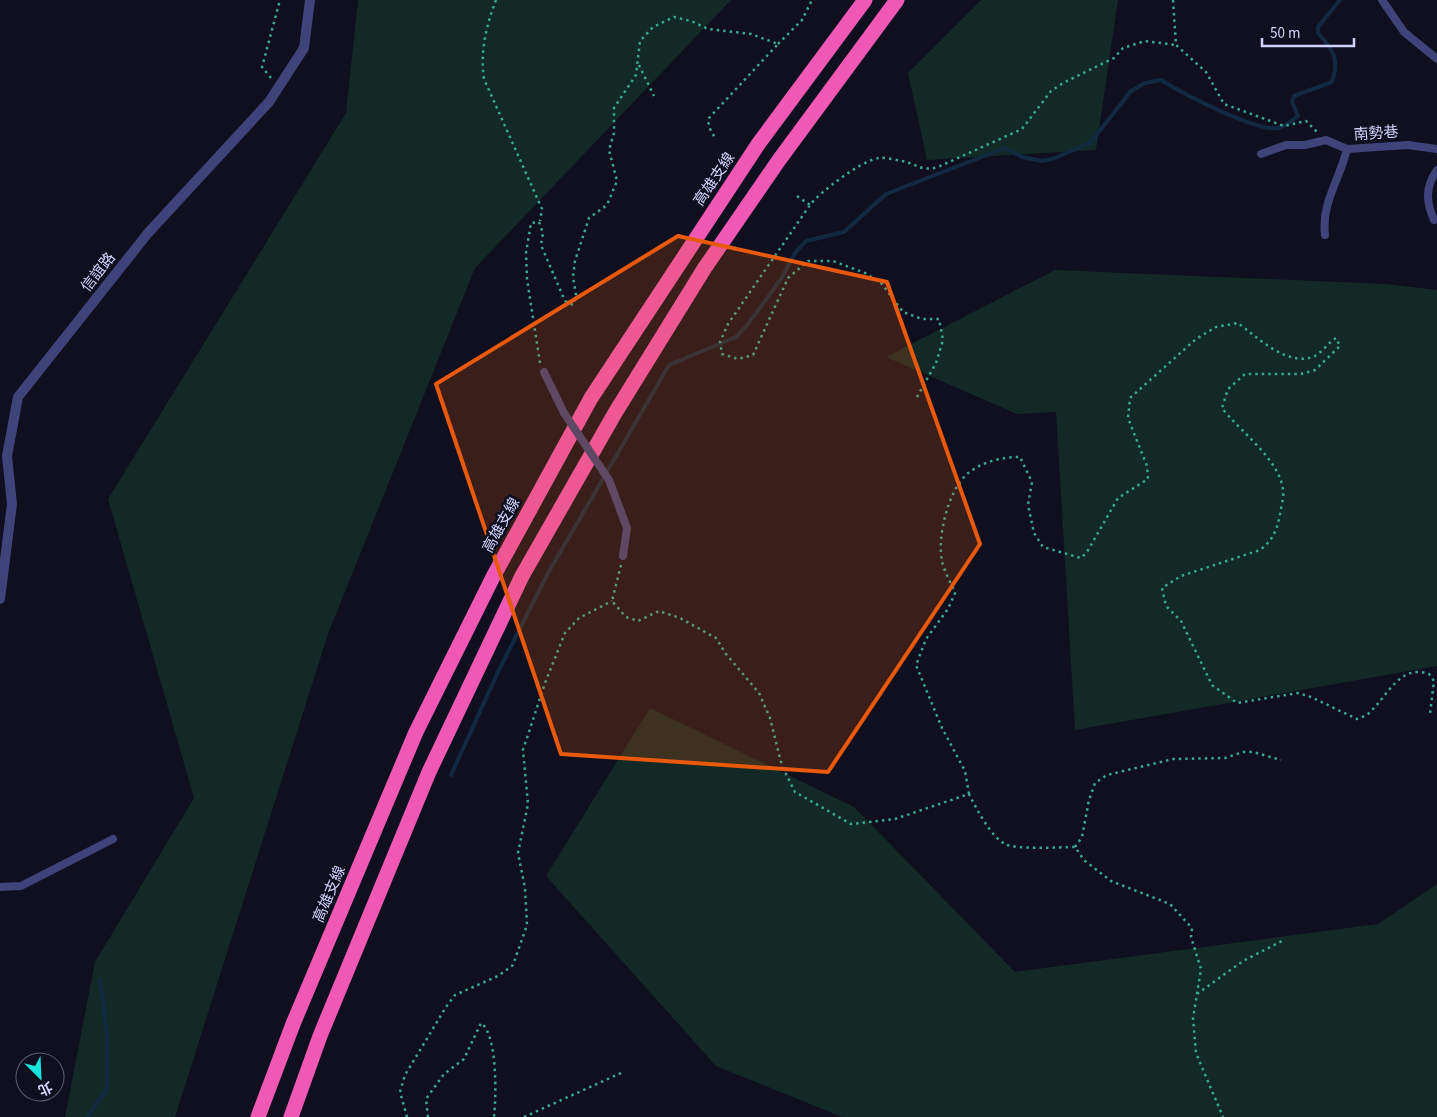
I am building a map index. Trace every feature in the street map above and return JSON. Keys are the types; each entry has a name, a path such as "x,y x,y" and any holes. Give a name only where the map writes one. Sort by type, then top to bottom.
{"highway":[{"name":"高雄支線","path":"258,1117 293,1024 416,732 493,577 602,382 759,143 865,0"},
{"path":"291,1117 320,1036 429,772 522,576 615,413 704,269 778,160 897,0"}],"street":[{"name":"信誼路","path":"0,599 12,504 7,456 18,397 148,233 269,102 304,48 310,0"}],"lane":[{"path":"1382,0 1404,32 1437,59"},
{"path":"1261,154 1286,145 1326,140"},
{"name":"南勢巷","path":"1326,140 1346,149 1408,145 1437,150"},
{"path":"1325,235 1324,224 1328,198 1342,167 1346,149"},
{"path":"1434,220 1426,198 1431,179 1437,170"},
{"path":"544,372 564,414 609,480 626,528 624,556"},
{"path":"0,887 21,886 113,839"}],"path":[{"path":"278,88 262,67 280,0"},
{"path":"496,0 487,24 482,63 484,79 542,209 539,222 543,233 541,245 565,301 573,305 576,295 573,277 575,261 589,218 607,205 617,180 609,150 614,133 614,108 636,75 640,41 653,27 674,17 691,21 708,29 751,34 778,44"},
{"path":"715,138 709,128 708,119 802,20 812,0"},
{"path":"1173,0 1176,44"},
{"path":"917,397 936,363 944,340 939,319 922,318 903,312 882,284 865,272 833,260 808,261 788,278 753,355 738,359 722,354 720,342 728,324 819,193 866,162 879,157 904,161 926,170 1022,129 1051,91 1063,83 1114,58 1123,48 1145,41 1176,44 1206,72 1224,104 1284,126 1306,120 1326,140"},
{"path":"638,63 654,96"},
{"path":"797,196 810,205"},
{"path":"539,222 531,223 526,252 527,279 537,357 544,372"},
{"path":"1075,847 1006,845 996,837 976,809 969,794 965,771 942,728 916,665 926,639 948,609 955,593 942,561 944,517 955,491 967,474 1000,457 1020,457 1032,482 1028,505 1034,533 1043,547 1081,558 1087,552 1118,498 1148,479 1148,466 1128,418 1130,398 1196,339 1216,327 1238,323 1279,354 1299,358 1315,356 1336,338 1340,346 1315,370 1301,374 1244,374 1228,389 1222,408 1266,456 1280,478 1284,492 1278,526 1270,542 1260,550 1181,576 1162,588 1166,606 1180,621 1212,685 1237,703 1298,693 1311,697 1357,719 1370,713 1401,677 1410,672 1422,671 1429,674 1434,681 1430,714"},
{"path":"612,600 615,581 624,556"},
{"path":"612,600 626,616 638,620 659,611 680,618 716,638 726,654 759,693 770,718 782,766 796,792 851,824 895,819 969,794"},
{"path":"407,1117 400,1092 405,1075 446,1007 455,995 498,976 513,965 527,925 525,888 518,853 528,804 524,750 545,683 565,632 579,618 612,600"},
{"path":"1075,847 1082,837 1089,800 1095,783 1107,775 1173,759 1225,758 1243,752 1253,752 1281,760"},
{"path":"1075,847 1084,860 1111,881 1170,904 1192,928 1191,937 1201,969 1193,1018 1196,1054 1224,1117"},
{"path":"1197,994 1243,961 1284,940"},
{"path":"428,1117 426,1099 444,1074 464,1059 481,1023 484,1026 490,1043 496,1074 494,1117"},
{"path":"524,1117 621,1073"}],"highlighted area":[{"path":"678,236 887,282 980,544 828,772 561,754 436,384"}],"green space":[{"path":"358,0 731,0 475,268 328,634 175,1117 65,1117 95,962 194,798 108,499 346,113"},
{"path":"981,0 1118,0 1096,150 927,160 908,73"},
{"path":"1055,270 1386,284 1437,290 1437,666 1075,730 1056,412 1017,414 886,357"},
{"path":"650,708 854,807 1015,972 1378,924 1437,884 1437,1117 842,1117 716,1066 546,876"}],"waterway":[{"path":"451,775 498,672 547,575 669,365 736,337 748,324 781,279 795,253 806,241 844,232 886,194 1005,148 1022,157 1042,161 1055,158 1090,143 1131,91 1145,83 1161,80 1185,94 1237,118 1268,128 1283,126 1298,116 1292,102 1294,96 1332,82 1335,67 1334,55 1318,33 1318,27 1340,0"},
{"path":"87,1117 107,1089 107,1033 100,980"}]}
